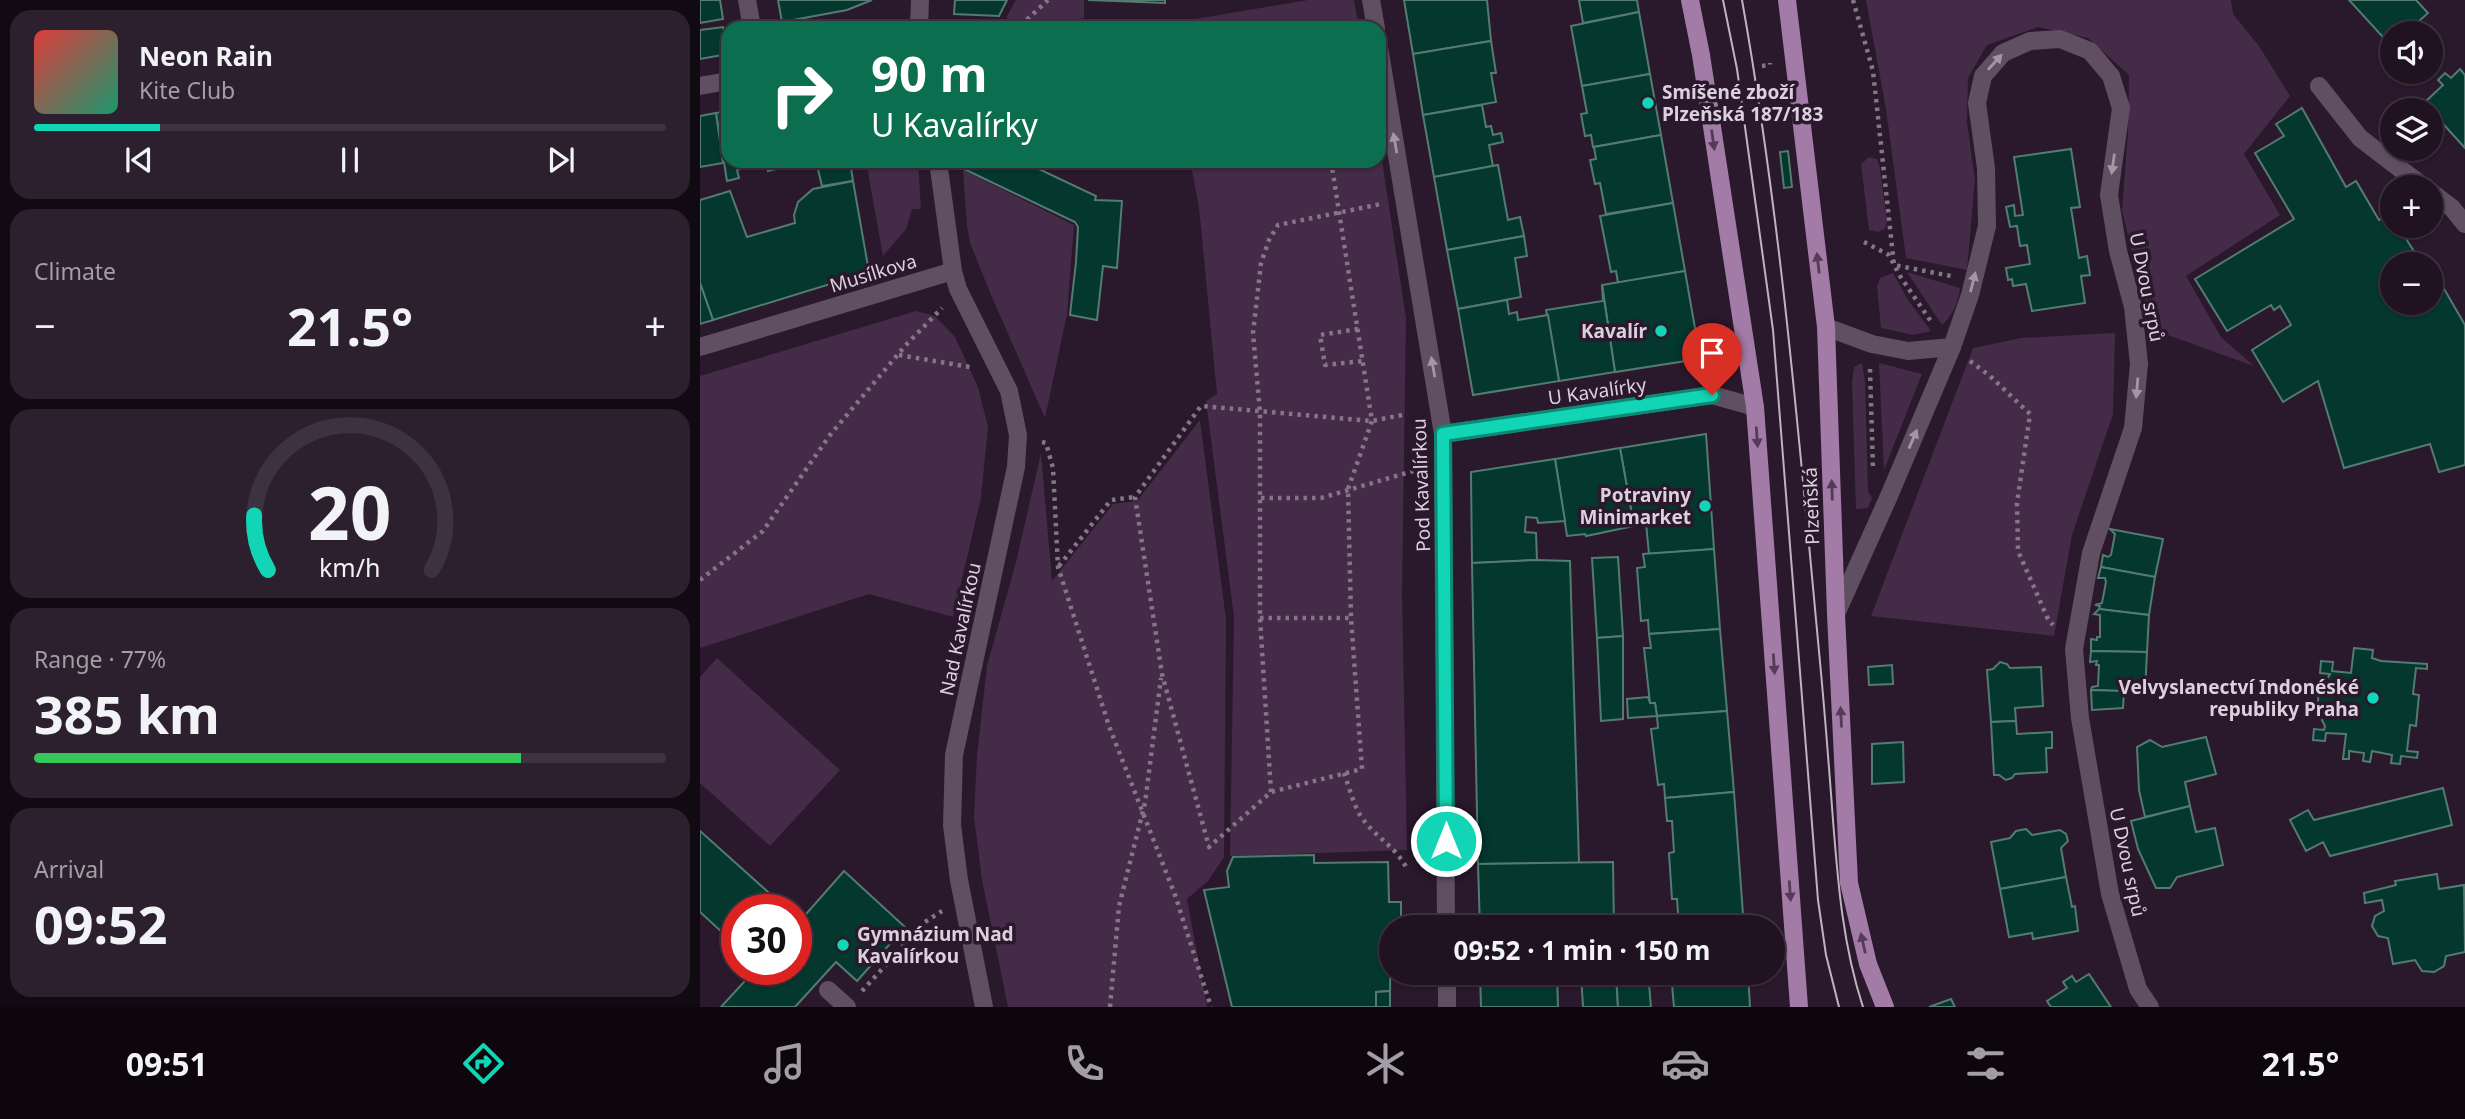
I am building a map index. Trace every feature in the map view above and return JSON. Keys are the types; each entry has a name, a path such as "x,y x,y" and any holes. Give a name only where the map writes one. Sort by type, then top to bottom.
{"main road":[{"path":"1690,0 1701,55 1755,407 1799,1007"},
{"name":"Plzeňská","path":"1787,0 1826,327 1849,883 1868,964 1885,1007"}],"street":[{"path":"747,0 751,21"},
{"path":"919,0 919,21"},
{"path":"1371,0 1375,21"},
{"name":"U Dvou srpů","path":"1836,614 1952,347 1970,295 1987,226 1986,168 1978,103 1983,76 2003,53 2030,41 2060,39 2090,51 2112,76 2121,108 2109,195 2118,251 2133,307 2139,364 2133,428 2091,553 2074,649 2080,718 2109,894 2138,989 2150,1007"},
{"path":"700,86 721,82"},
{"path":"2319,86 2360,138 2408,175"},
{"name":"Pod Kavalírkou","path":"1386,88 1443,434 1446,915"},
{"path":"939,168 953,271"},
{"path":"2443,201 2465,224"},
{"name":"Nad Kavalírkou","path":"953,271 958,289 1009,391 1018,435 1017,467 954,755 952,825 959,880 984,1007"},
{"name":"Musílkova","path":"700,347 953,271"},
{"path":"1826,327 1872,344 1908,351 1952,347"},
{"name":"U Kavalírky","path":"1443,434 1712,395 1755,407"},
{"path":"1447,985 1447,1007"},
{"path":"828,990 851,1002"}],"path":[{"path":"1025,21 1048,0"},
{"path":"1853,0 1873,71 1895,265"},
{"path":"1332,168 1372,421 1348,489 1351,618 1362,769 1271,792 1209,847 1162,674 1135,497 1201,406 1372,421 1407,414"},
{"path":"1271,792 1260,618 1260,413 1253,333 1261,263 1278,225 1405,199"},
{"path":"1864,242 1889,255 1924,315 1952,347 1990,376 2030,414 2017,503 2018,551 2048,619 2074,649"},
{"path":"1895,265 1962,278"},
{"path":"700,580 763,531 830,435 958,289"},
{"path":"1357,329 1320,335 1325,365 1363,361"},
{"path":"898,355 999,372"},
{"path":"1870,361 1873,478"},
{"path":"1018,435 1046,443 1053,468 1058,566 1109,726 1175,895 1211,1007"},
{"path":"1261,498 1321,498 1444,463"},
{"path":"1058,566 1111,500 1135,497"},
{"path":"1260,618 1351,618"},
{"path":"1110,1007 1119,906 1141,810 1145,803 1162,674"},
{"path":"1344,773 1360,814 1377,835 1391,845 1408,870"},
{"path":"851,1002 925,922 946,908"}],"shaded area":[{"path":"1016,0 1084,0 1084,18 1068,21 1014,21 1006,18"},
{"path":"1308,0 1354,0 1358,21 1184,21"},
{"path":"1866,0 2231,0 2233,14 2259,46 2290,96 2244,154 2280,215 2186,276 2221,337 2254,366 2151,329 2122,211 2129,75 2088,38 2038,27 1987,45 1968,78 1967,122 1975,180 1967,270 1906,258 1886,109"},
{"path":"1869,157 1877,159 1880,168 1887,222 1885,229 1878,232 1869,230 1861,164"},
{"path":"867,168 918,168 921,209 912,209 906,229 883,256"},
{"path":"1191,168 1383,168 1406,318 1402,593 1407,850 1230,856 1234,617 1206,401 1217,394 1199,207"},
{"path":"963,170 1074,225 1067,314 1045,418 970,243"},
{"path":"1907,272 1960,288 1954,308 1942,325"},
{"path":"1893,273 1908,300 1931,331 1913,335 1881,328 1877,286 1880,278"},
{"path":"916,311 935,316 955,337 978,387 988,427 981,498 953,617 869,594 700,648 700,376"},
{"path":"2115,333 2113,414 2072,535 2054,636 1871,616 1973,348 2021,338"},
{"path":"1862,363 1865,382 1868,492 1872,498 1868,508 1856,509 1852,383 1854,367"},
{"path":"1879,363 1922,374 1884,470"},
{"path":"1200,420 1226,619 1224,857 1208,881 1187,899 1207,1007 1008,1007 982,880 974,817 977,755 987,666 1016,562 1041,453 1052,581 1113,504 1137,501"},
{"path":"717,658 840,770 770,846 700,783 700,677"}],"building":[{"path":"700,0 720,0 723,19 700,23"},
{"path":"778,0 872,0 847,10 782,21"},
{"path":"955,0 1007,0 999,16 954,14"},
{"path":"1088,0 1165,0 1165,3"},
{"path":"1404,0 1487,0 1491,41 1413,54"},
{"path":"1579,0 1637,0 1639,12 1583,23"},
{"path":"2349,0 2416,0 2428,13 2419,21 2380,21 2380,34"},
{"path":"1639,12 1650,74 1582,86 1571,26"},
{"path":"721,27 721,55 700,59 700,30"},
{"path":"1491,41 1496,73 1491,73 1496,102 1423,115 1413,54"},
{"path":"2460,69 2465,75 2465,148 2443,124 2443,98 2429,98 2443,85 2445,73 2451,78"},
{"path":"1650,74 1661,135 1593,147 1591,135 1585,136 1581,114 1587,113 1582,86"},
{"path":"1482,105 1486,127 1491,126 1493,135 1501,133 1503,142 1489,145 1493,166 1434,177 1423,115"},
{"path":"2302,108 2346,187 2356,181 2380,219 2380,238 2406,238 2414,252 2380,252 2380,315 2443,315 2443,287 2465,325 2465,465 2439,472 2430,444 2344,468 2318,381 2283,402 2252,350 2291,325 2280,306 2274,310 2271,305 2227,331 2195,279 2294,219 2255,153 2284,136 2276,124"},
{"path":"721,112 721,144 716,113"},
{"path":"716,113 721,163 700,167 700,116"},
{"path":"1661,135 1673,203 1606,214 1600,183 1595,184 1590,160 1596,159 1594,147"},
{"path":"2071,149 2080,207 2071,208 2079,258 2087,256 2090,275 2081,276 2085,303 2032,311 2026,284 2013,286 2012,279 2008,280 2006,268 2030,264 2027,245 2020,246 2017,226 2010,227 2006,207 2014,205 2015,216 2023,215 2014,157"},
{"path":"1788,151 1792,187 1784,188 1780,152"},
{"path":"1498,165 1508,220 1520,217 1524,236 1447,250 1434,177"},
{"path":"725,168 744,168 737,170 739,178 727,181"},
{"path":"818,168 851,168 853,181 822,186"},
{"path":"1037,168 1096,196 1095,200 1122,201 1117,268 1103,266 1097,320 1070,315 1078,227 1075,222 964,169"},
{"path":"853,181 869,272 713,320 700,283 700,200 730,191 747,237 795,223 794,215 798,202 813,189"},
{"path":"1673,203 1685,271 1618,283 1616,271 1611,272 1600,216"},
{"path":"1524,236 1527,256 1515,258 1521,297 1458,309 1447,250"},
{"path":"1685,271 1699,351 1692,360 1615,372 1602,285"},
{"path":"700,283 713,320 700,324"},
{"path":"1602,285 1615,372 1559,381 1546,310 1603,301"},
{"path":"1507,300 1509,314 1517,312 1518,320 1548,315 1559,381 1473,395 1458,309"},
{"path":"1706,434 1714,549 1649,554 1645,513 1632,515 1620,448"},
{"path":"1620,448 1634,526 1586,536 1567,536 1555,459"},
{"path":"1555,459 1565,521 1538,523 1537,518 1526,517 1525,532 1536,533 1537,560 1472,563 1471,472"},
{"path":"2110,529 2163,539 2155,577 2101,567 2103,555 2111,555 2115,534"},
{"path":"1714,549 1720,629 1649,634 1648,620 1641,621 1637,568 1645,567 1643,554"},
{"path":"1618,557 1623,636 1597,638 1592,558"},
{"path":"1570,561 1579,863 1478,864 1472,563"},
{"path":"2101,567 2155,577 2149,615 2099,609 2100,606 2095,605 2102,603 2106,582 2105,578 2098,578"},
{"path":"2099,609 2149,615 2147,652 2091,651 2091,639 2097,640 2097,637 2100,637 2100,615 2094,614"},
{"path":"1720,629 1727,711 1657,716 1655,703 1650,703 1644,648 1651,648 1649,634"},
{"path":"1623,636 1623,719 1601,721 1597,638"},
{"path":"2354,648 2373,650 2372,658 2381,661 2427,664 2427,669 2416,668 2413,694 2419,695 2416,726 2410,725 2407,751 2418,752 2417,758 2401,756 2400,764 2391,763 2392,755 2372,751 2370,762 2363,761 2364,753 2349,751 2349,759 2343,759 2346,734 2326,733 2325,741 2313,740 2314,729 2324,730 2325,726 2317,710 2319,691 2330,674 2320,673 2321,661 2333,662 2332,671 2351,673"},
{"path":"2091,651 2147,652 2145,692 2091,690 2092,687 2098,686 2099,665 2096,665 2097,661 2090,662"},
{"path":"2000,662 2010,668 2041,667 2043,706 2015,708 2016,721 1991,722 1987,670 1993,669"},
{"path":"1892,665 1893,684 1869,685 1868,667"},
{"path":"2091,690 2124,691 2123,708 2092,710"},
{"path":"1648,697 1650,703 1655,703 1657,716 1628,718 1627,699"},
{"path":"1727,711 1734,792 1665,798 1664,784 1658,785 1651,729 1658,728 1657,716"},
{"path":"2016,721 2017,734 2052,732 2052,748 2046,748 2047,772 2015,774 2006,780 1994,775 1991,722"},
{"path":"2206,737 2216,774 2185,782 2190,806 2145,817 2139,790 2137,747 2150,740 2162,747"},
{"path":"1903,742 1904,782 1872,784 1872,744"},
{"path":"2443,788 2452,825 2330,856 2323,842 2306,851 2290,820 2308,810 2314,820"},
{"path":"1734,792 1743,915 1678,915 1677,899 1672,899 1669,853 1674,852 1672,821 1667,821 1665,798"},
{"path":"2190,806 2196,832 2215,828 2223,865 2177,877 2170,888 2156,888 2138,849 2131,821"},
{"path":"2026,829 2032,835 2060,830 2066,834 2068,841 2061,848 2066,877 2000,889 1991,842 2010,838 2016,831"},
{"path":"700,831 770,894 721,894 721,931 700,912"},
{"path":"1314,855 1314,863 1388,862 1389,902 1401,902 1401,915 1379,915 1379,985 1390,985 1390,991 1376,992 1376,1007 1232,1007 1204,890 1229,887 1227,871 1233,857"},
{"path":"1613,862 1614,915 1480,915 1478,864"},
{"name":"Gymnázium Nad Kavalírkou","path":"844,871 905,927 857,981 836,962 795,1007 721,1007 741,985 812,985 812,907"},
{"path":"2437,874 2439,889 2464,885 2465,952 2446,956 2444,966 2434,972 2422,971 2415,960 2393,964 2388,938 2378,936 2372,926 2375,916 2384,911 2382,900 2365,903 2364,893 2396,885 2395,881"},
{"path":"2066,877 2072,907 2075,906 2078,931 2033,939 2032,933 2009,937 2000,889"},
{"path":"2089,974 2111,1007 2051,1007 2047,1001 2067,988 2063,982 2072,976 2076,982"},
{"path":"1480,985 1557,985 1558,1007 1481,1007"},
{"path":"1582,985 1617,985 1618,1007 1583,1007"},
{"path":"1617,985 1649,985 1651,1007 1618,1007"},
{"path":"1672,985 1749,985 1750,1007 1674,1007"},
{"path":"1390,991 1390,1007 1376,1007 1376,992"},
{"path":"1951,999 1955,1007 1929,1007"}],"tram line":[{"path":"1723,0 1737,69 1773,330 1818,900 1826,955 1839,1007"},
{"path":"1742,0 1768,165 1788,330 1839,891 1846,938 1863,1007"}],"place":[{"name":"Smíšené zboží Plzeňská 187/183","path":"1648,103"},
{"name":"Kavalír","path":"1661,331"},
{"name":"Potraviny Minimarket","path":"1705,506"},
{"name":"Velvyslanectví Indonéské republiky Praha","path":"2373,698"},
{"name":"Gymnázium Nad Kavalírkou","path":"843,945"}],"route":[{"path":"1446,841 1443,434 1712,395"}]}
